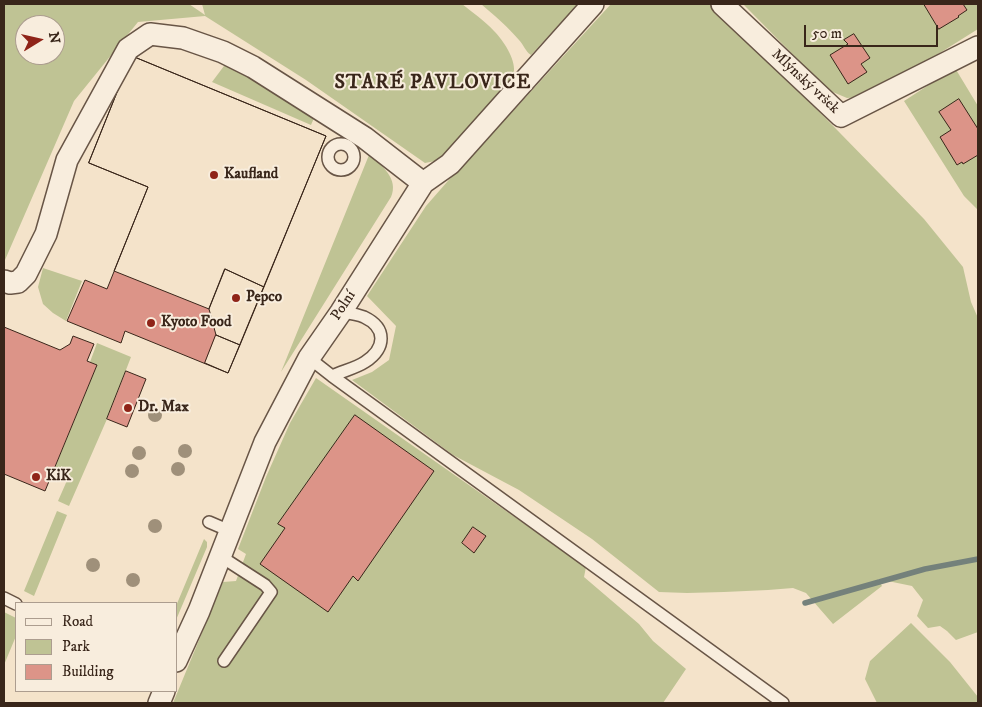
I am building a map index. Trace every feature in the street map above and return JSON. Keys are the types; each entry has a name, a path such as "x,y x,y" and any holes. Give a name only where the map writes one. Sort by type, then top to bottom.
{"street":[{"name":"Polní","path":"178,657 199,611 265,442 309,358 341,312 422,183 450,164 593,4"},
{"name":"Mlýnský vršek","path":"722,4 841,116 978,47"},
{"path":"4,281 10,283 18,282 26,274 46,234 67,160 128,49 150,34 183,38 223,52 253,67 365,138 422,183"}],"lane":[{"path":"332,376 365,362 379,350 382,337 374,323 362,316 341,312"},
{"path":"309,358 783,703"},
{"path":"209,522 230,531"},
{"path":"220,556 265,585 271,592 224,662"}],"green space":[{"path":"4,4 189,4 205,15 202,4 462,4 494,31 505,44 513,61 514,71 511,77 484,112 446,153 435,161 425,163 306,80 205,16 138,22 74,101 5,260"},
{"path":"481,4 578,4 531,55 510,30"},
{"path":"611,4 714,4 924,219 963,267 971,302 978,318 978,632 956,640 940,626 928,628 917,616 923,600 912,586 878,579 882,586 833,624 806,593 793,588 724,592 659,592 592,539 519,490 453,455 352,380 372,372 389,360 396,326 367,296 426,206"},
{"path":"743,4 978,4 978,29 876,93 847,98 828,90"},
{"path":"224,66 244,67 314,118 311,125 212,82"},
{"path":"955,68 978,106 978,210 964,196 904,101"},
{"path":"369,155 384,168 391,178 393,190 391,197 281,372"},
{"path":"43,268 82,281 66,321 43,304 38,287"},
{"path":"97,343 131,357 107,419 69,506 58,501 69,476 54,470 97,365 90,362"},
{"path":"316,378 586,567 584,577 639,624 653,641 686,669 663,703 173,703 223,582 236,581 246,554 238,549 266,477 290,423"},
{"path":"57,511 67,515 34,596 24,591"},
{"path":"204,539 207,542 207,547 178,615 178,602"},
{"path":"4,612 15,618 15,638 4,665"},
{"path":"911,623 950,662 978,697 978,703 877,703 865,679 870,661"}],"building":[{"path":"924,4 963,4 967,10 939,29"},
{"path":"854,34 870,58 861,64 867,72 848,84 830,55 848,44 844,40"},
{"name":"Kaufland","path":"132,56 326,136 228,373 125,331 121,343 67,321 85,280 107,289 148,187 89,163"},
{"name":"Kaufland","path":"132,56 326,136 264,287 225,269 209,309 114,271 148,187 89,163"},
{"path":"959,99 978,129 978,155 963,164 962,162 957,165 940,137 951,130 939,112"},
{"name":"Pepco","path":"225,269 264,287 240,345 216,335 209,309"},
{"path":"4,327 60,350 70,344 73,336 94,344 87,361 97,365 45,491 4,474"},
{"path":"216,335 240,345 228,373 205,363"},
{"path":"126,371 146,379 127,427 107,419"},
{"path":"355,415 434,471 358,581 353,576 328,612 260,564 285,528 278,524"},
{"path":"473,527 486,536 474,553 462,543"}],"waterway":[{"path":"805,603 925,569 978,559"}],"place":[{"name":"Kaufland","path":"214,175"},
{"name":"Pepco","path":"236,298"},
{"name":"Kyoto Food","path":"151,323"},
{"name":"Dr. Max","path":"128,408"},
{"name":"KiK","path":"36,477"}],"district":[{"name":"STARÉ PAVLOVICE","path":"433,84"}]}
